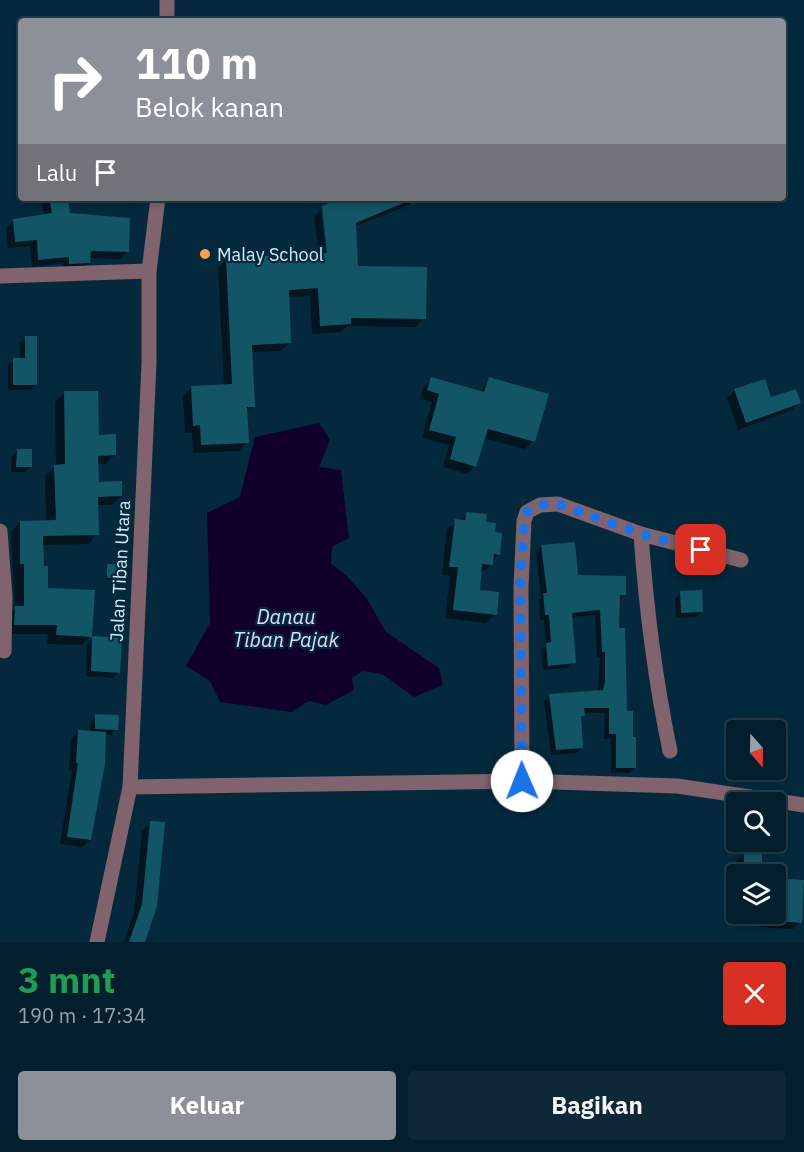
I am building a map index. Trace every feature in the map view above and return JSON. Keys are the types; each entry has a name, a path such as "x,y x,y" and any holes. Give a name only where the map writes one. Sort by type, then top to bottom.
{"street":[{"path":"167,0 167,18"},
{"name":"Jalan Tiban Utara","path":"97,942 130,787 149,363 149,271 158,201"},
{"path":"0,276 149,271"},
{"path":"522,781 520,587 524,521 527,512 540,505 558,504 641,534 741,560"},
{"path":"0,531 5,597 4,651"},
{"path":"641,534 647,622 655,680 670,751"},
{"path":"130,787 522,781 677,786 804,805"}],"water":[{"name":"Danau Tiban Pajak","path":"319,423 330,440 319,467 341,470 349,538 332,547 331,564 346,575 367,599 386,632 439,668 443,685 414,697 382,674 363,671 352,678 354,690 326,705 309,701 291,712 220,702 210,681 186,666 210,623 207,513 240,497 255,437"}],"building":[{"path":"50,201 68,201 70,213 130,218 129,252 91,251 90,263 69,264 69,257 38,260 37,240 15,242 13,219 52,213"},
{"name":"Malay School","path":"334,201 408,201 356,223 358,266 427,267 426,319 351,318 351,324 320,326 318,288 289,290 291,343 252,345 255,407 247,407 249,443 201,445 200,425 193,426 191,386 232,384 226,258 327,253 322,206"},
{"path":"25,336 37,336 37,385 13,385 13,358 25,358"},
{"path":"431,377 484,392 489,377 549,394 535,442 488,429 476,467 450,459 456,437 429,430 439,394 427,390"},
{"path":"765,379 771,397 796,389 801,403 746,423 734,389"},
{"path":"64,391 98,391 99,435 116,434 116,455 98,456 99,482 122,481 122,496 98,497 99,535 43,536 44,566 48,566 48,588 95,590 92,637 56,635 57,625 14,625 15,606 24,606 24,564 20,564 20,521 56,520 54,465 65,464"},
{"path":"17,449 32,449 32,467 16,467"},
{"path":"466,512 487,514 486,522 496,523 495,532 502,533 500,555 494,554 493,565 482,564 480,590 499,592 497,615 453,610 458,567 449,567 455,519 465,520"},
{"path":"575,542 578,575 626,576 626,595 620,595 619,628 625,628 627,711 633,711 636,768 616,768 616,734 609,734 609,708 584,708 585,716 581,716 583,748 556,750 549,694 603,690 605,681 605,652 602,652 600,610 572,613 576,663 548,666 546,643 551,642 549,615 545,615 543,593 547,593 541,545"},
{"path":"107,564 125,564 125,578 107,578"},
{"path":"702,590 703,612 681,613 680,591"},
{"path":"92,636 122,638 120,673 91,671"},
{"path":"95,714 119,715 118,730 95,729"},
{"path":"78,730 106,732 105,764 91,840 67,837 78,763 76,763"},
{"path":"150,821 165,822 157,906 145,942 129,942 142,904"},
{"path":"744,852 762,852 762,864 744,864"},
{"path":"786,879 804,880 802,923 786,922"}],"place":[{"name":"Malay School","path":"205,254"}],"route":[{"path":"522,781 520,587 524,521 527,512 540,505 558,504 641,534 701,550"}]}
